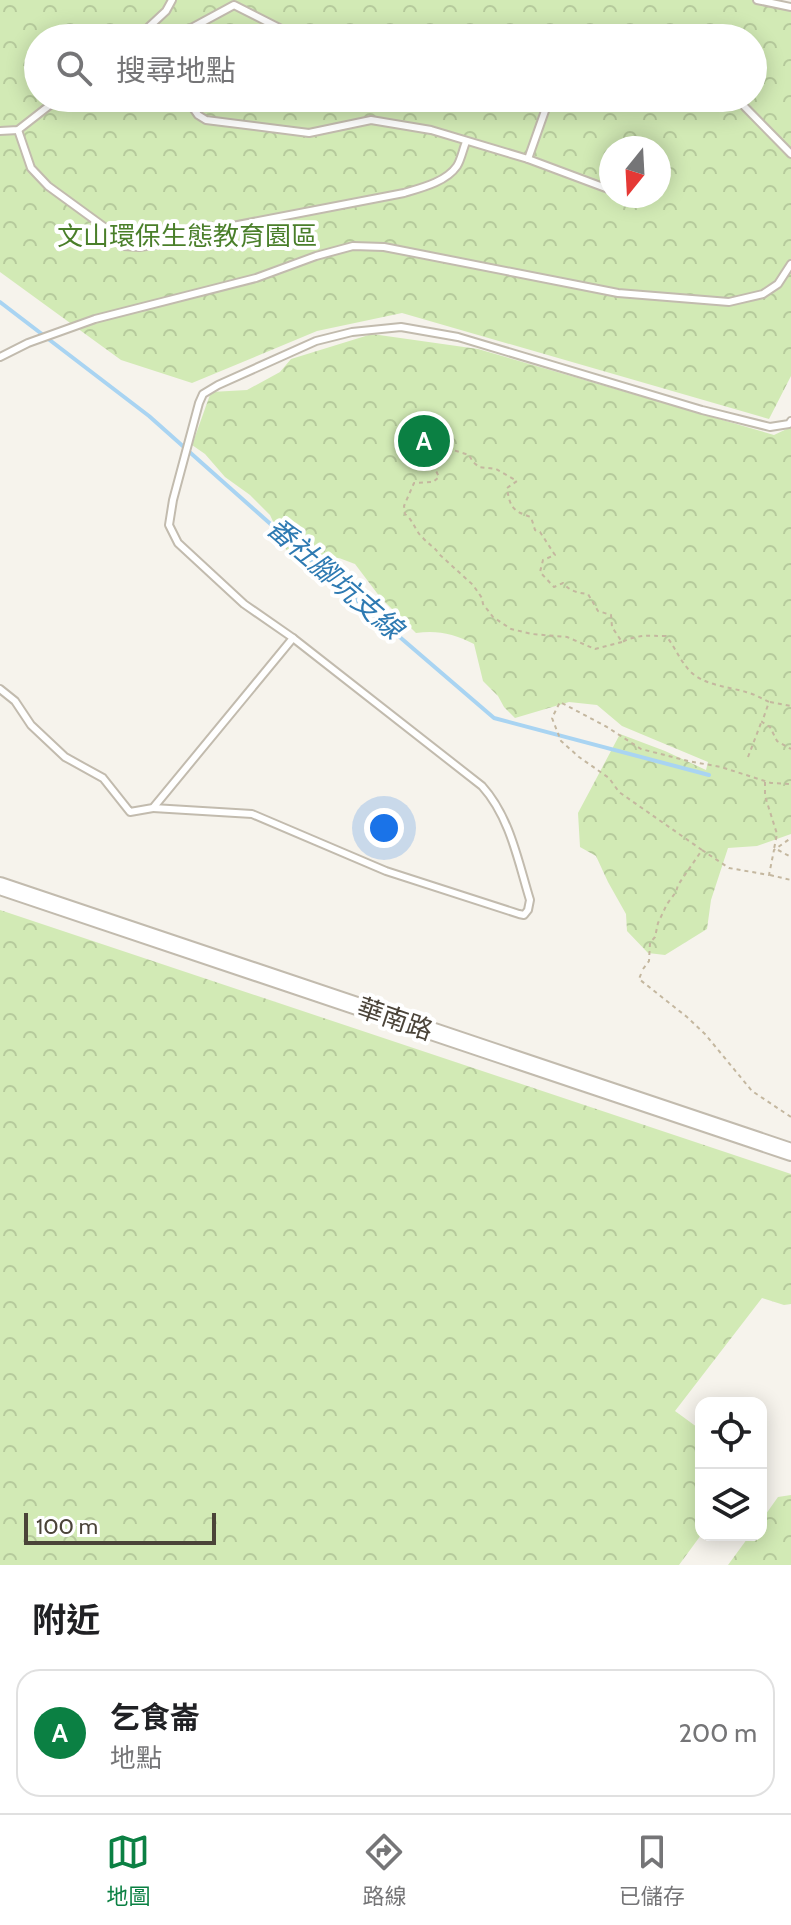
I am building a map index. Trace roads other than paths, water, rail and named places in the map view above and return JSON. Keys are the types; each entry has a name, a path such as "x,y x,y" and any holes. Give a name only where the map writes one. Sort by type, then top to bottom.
{"street":[{"name":"華南路","path":"0,883 791,1152"}],"lane":[{"path":"152,24 166,11 172,0"},
{"path":"757,0 791,7"},
{"path":"199,24 234,5 271,24"},
{"path":"0,131 18,130 41,112"},
{"path":"196,112 206,120 309,133 371,120 431,130 528,159 599,186"},
{"path":"528,159 545,112"},
{"path":"750,112 791,154"},
{"path":"18,130 31,168 48,186 107,229 124,246 139,247 197,239 222,228 416,189 445,176 457,166 466,142"},
{"path":"0,357 28,343 95,319 256,278 353,246 384,247 618,293 729,302 763,294 778,284 791,264"},
{"path":"0,689 15,701 31,725 65,757 103,778 130,812 153,808 252,814 386,871 524,915 530,900 509,833 498,807 482,786 293,638 244,604 178,543 169,525 173,500 203,394 316,341 352,332 401,327 458,337 757,424 770,427 791,421"},
{"path":"153,808 293,638"}],"waterway":[{"name":"番社腳坑支線","path":"0,302 149,416 494,718 709,775"}],"place":[{"name":"乞食崙","path":"424,441"}],"park label":[{"name":"文山環保生態教育園區","path":"187,236"}]}
